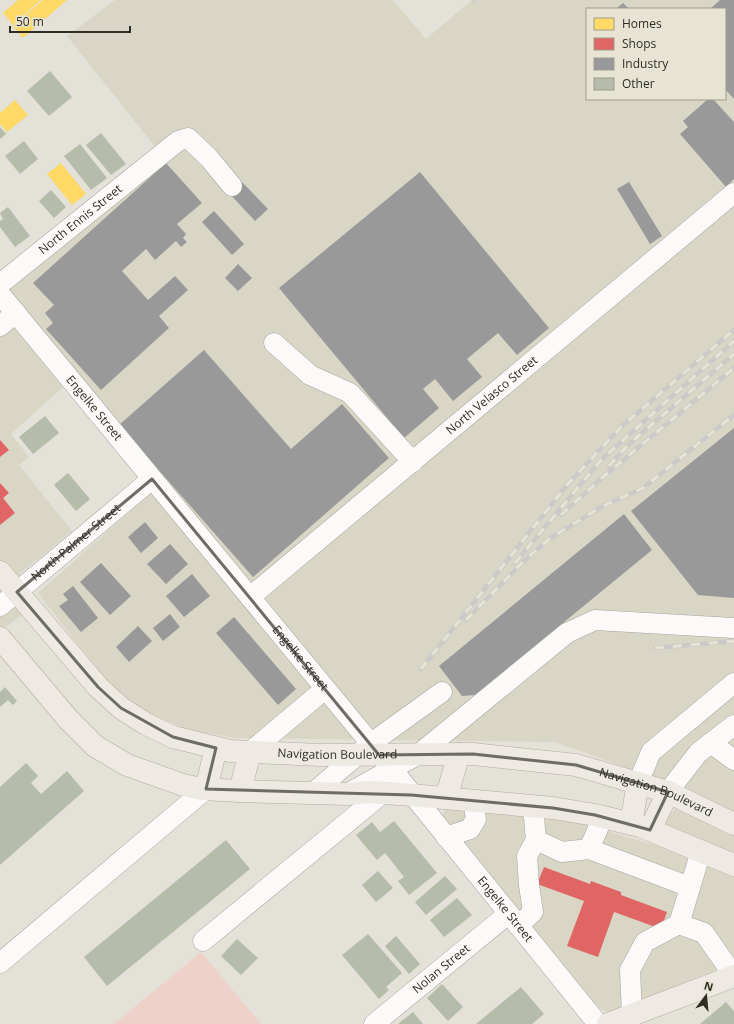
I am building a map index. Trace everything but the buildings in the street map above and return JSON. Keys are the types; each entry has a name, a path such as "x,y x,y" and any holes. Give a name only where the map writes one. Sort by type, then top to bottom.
{"main road":[{"name":"Navigation Boulevard","path":"0,572 98,687 121,708 146,724 173,737 216,748 250,752 375,756 459,754 576,765 668,792 734,824"},
{"path":"0,638 68,719 95,746 127,765 183,785 206,789 240,791 347,794 383,793 533,806 603,817 641,827 734,865"},
{"path":"206,789 216,748"},
{"path":"240,791 250,752"},
{"path":"446,798 459,754"},
{"path":"638,783 641,827"},
{"path":"641,827 668,792"},
{"path":"608,1024 734,976"}],"street":[{"name":"North Ennis Street","path":"0,284 178,141 188,138 209,158 232,186"},
{"name":"North Velasco Street","path":"250,597 734,193"},
{"name":"Engelke Street","path":"0,294 325,689 375,756 411,795 446,837 598,1024"},
{"path":"0,326 16,313"},
{"path":"274,343 310,375 350,393 413,462"},
{"name":"North Palmer Street","path":"0,606 152,479"},
{"path":"419,754 567,634 595,620 734,628"},
{"path":"638,783 651,752 734,683"},
{"path":"250,752 325,689"},
{"path":"347,794 375,756 442,692"},
{"path":"668,792 698,753 734,725"},
{"path":"711,744 734,760"},
{"path":"312,793 375,756"},
{"path":"0,963 206,789"},
{"path":"203,941 383,793"},
{"path":"446,837 470,829 476,819 473,800"},
{"path":"533,806 536,840 562,852 589,849 690,888"},
{"path":"589,849 603,817"},
{"name":"Nolan Street","path":"374,1024 513,920 533,912 527,856 536,840"},
{"path":"632,1015 630,970 645,942 679,924 701,851"},
{"path":"679,924 704,933 734,976"}],"path":[{"path":"473,0 476,3"}],"highlighted area":[{"path":"152,479 379,755 473,754 576,765 668,792 650,830 595,815 553,808 411,795 206,789 216,748 173,737 121,708 98,687 17,592"}],"shaded area":[{"path":"115,0 393,0 426,39 472,0 734,0 734,962 611,1013 605,1011 598,1007 442,819 444,812 453,805 565,818 650,844 688,790 555,742 236,738 188,730 146,712 112,688 38,593 162,483 1,288 156,148 67,36"},
{"path":"0,309 63,387 11,434 29,457 19,465 72,531 19,574 40,602 0,631"},
{"path":"201,952 261,1024 114,1024"}],"railway":[{"path":"421,669 567,485 621,427 734,330"},
{"path":"515,563 601,460 734,341"},
{"path":"609,466 628,445 734,354"},
{"path":"561,515 603,477 734,368"},
{"path":"466,620 526,559 549,539 601,507 643,488 734,415"},
{"path":"655,648 734,641"}]}
